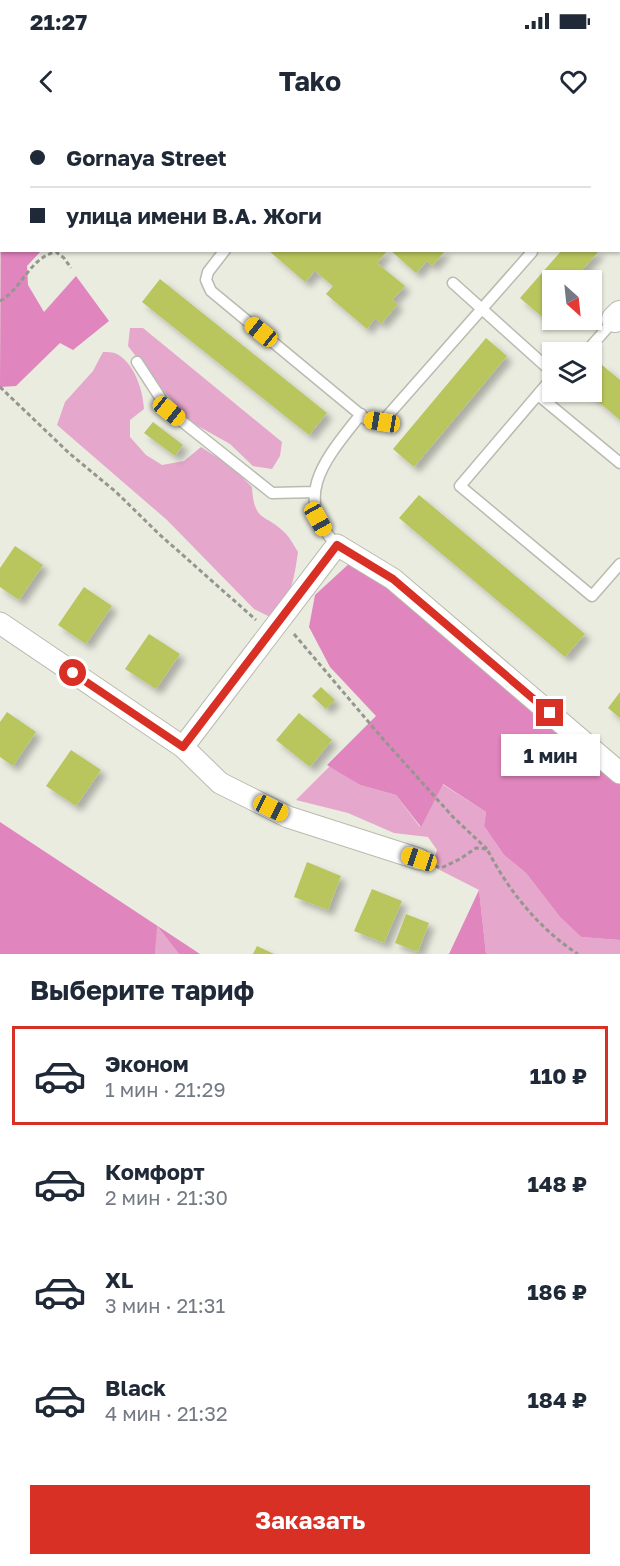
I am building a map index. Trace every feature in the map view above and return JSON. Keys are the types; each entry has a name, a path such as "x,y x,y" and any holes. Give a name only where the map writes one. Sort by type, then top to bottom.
{"street":[{"path":"183,747 337,545 393,579 620,773"},
{"path":"0,623 183,747 220,783 288,817 419,859"}],"lane":[{"path":"223,252 208,272 206,280 211,291 367,420 382,422 532,252"},
{"path":"453,283 542,363"},
{"path":"596,342 618,319"},
{"path":"137,362 169,411 272,493 315,492"},
{"path":"542,390 460,486 592,596 620,564"},
{"path":"538,395 620,463"},
{"path":"337,545 325,532 318,519 314,504 318,475 326,459 361,414"}],"path":[{"path":"0,301 11,295 46,255 56,252 71,268"},
{"path":"0,387 159,534 276,626 453,817 487,849 527,911 568,948 578,954"},
{"path":"419,859 441,868 476,848 487,849"}],"shaded area":[{"path":"1,252 40,252 27,266 28,285 44,312 76,276 109,321 73,350 60,343 16,386 0,387"},
{"path":"130,328 143,328 282,442 280,456 272,469 253,466 230,444 191,422 128,346"},
{"path":"103,352 115,353 123,358 137,378 144,409 130,420 130,437 146,455 162,465 184,461 201,447 232,467 252,487 258,512 284,532 292,542 298,552 291,588 283,603 270,617 254,609 167,520 57,425 65,402 93,371"},
{"path":"352,561 377,575 620,779 620,940 581,937 560,917 526,873 504,855 484,826 486,812 443,784 421,827 396,795 360,785 327,765 376,716 330,667 309,627 315,595"},
{"path":"330,766 360,785 396,795 420,827 442,784 486,812 484,826 504,855 526,873 560,917 581,937 620,940 620,954 486,954 479,890 432,866 437,850 428,837 394,833 348,813 296,800"},
{"path":"0,822 200,954 179,954 157,926 155,954 0,954"},
{"path":"479,890 486,954 449,954"},
{"path":"156,925 179,954 155,954"}],"building":[{"path":"270,252 386,252 377,263 405,286 392,300 398,304 381,324 375,318 367,329 326,294 333,286 315,271 305,282"},
{"path":"392,252 444,252 432,266 427,261 416,273"},
{"path":"560,252 598,252 582,270 544,270"},
{"path":"542,273 542,315 520,298"},
{"path":"160,279 327,413 309,435 142,302"},
{"path":"486,338 507,356 414,467 393,449"},
{"path":"602,365 620,380 620,420 599,402 602,402"},
{"path":"153,422 183,445 175,456 144,433"},
{"path":"419,495 585,634 565,657 399,518"},
{"path":"15,546 43,565 19,600 0,587 0,568"},
{"path":"84,587 112,606 86,644 58,625"},
{"path":"149,634 180,654 156,689 125,669"},
{"path":"321,687 335,700 326,709 312,696"},
{"path":"620,692 620,718 608,708"},
{"path":"7,712 36,732 13,766 0,757 0,722"},
{"path":"299,713 332,740 310,767 276,740"},
{"path":"71,750 101,770 76,806 46,786"},
{"path":"307,862 341,876 328,910 294,897"},
{"path":"372,889 402,901 384,943 354,931"},
{"path":"406,914 429,923 418,952 395,943"},
{"path":"257,946 274,954 253,954"}],"route":[{"path":"73,673 183,747 337,545 393,579 550,713"}]}
